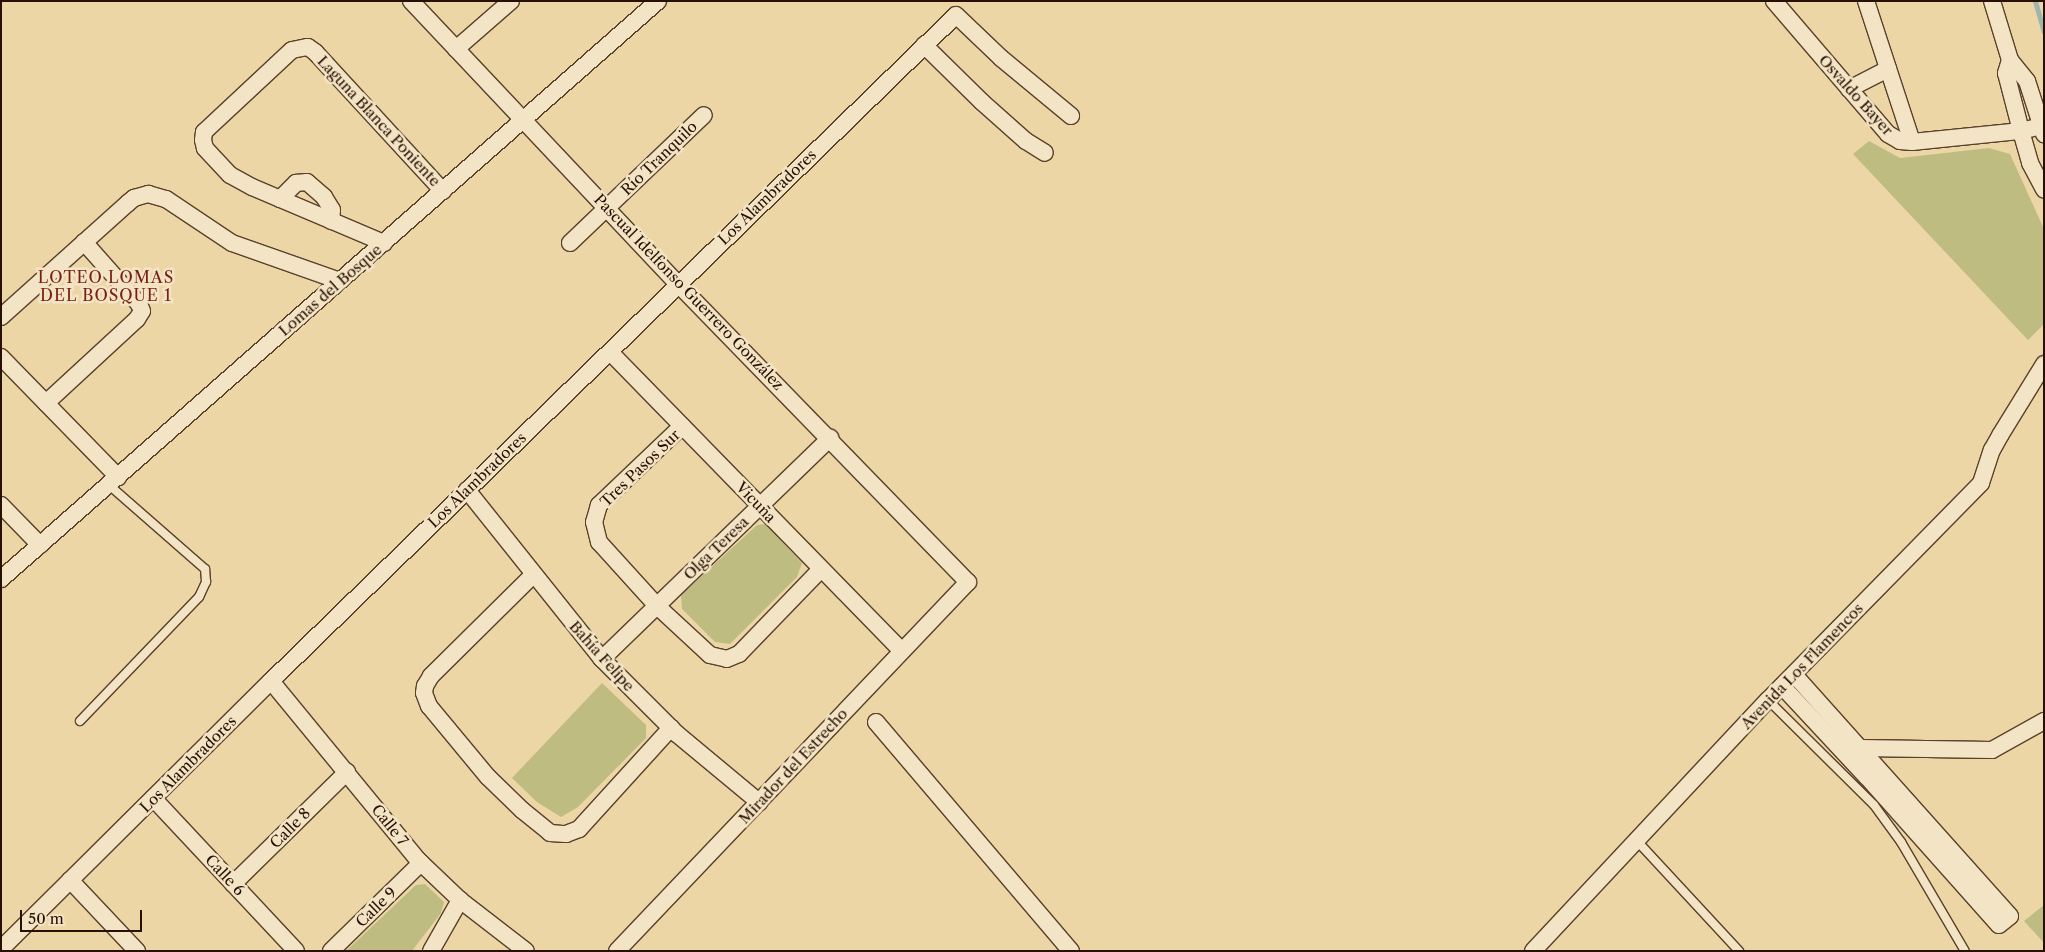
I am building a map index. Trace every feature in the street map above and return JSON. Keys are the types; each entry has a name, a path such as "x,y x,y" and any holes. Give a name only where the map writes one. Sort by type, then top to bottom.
{"street":[{"name":"Pascual Idelfonso Guerrero González","path":"411,1 678,284 830,438 968,582"},
{"path":"456,49 511,1"},
{"name":"Lomas del Bosque","path":"1,579 658,1"},
{"name":"Osvaldo Bayer","path":"1774,1 1888,134 1900,141 1912,142 2042,130"},
{"path":"1866,1 1912,142"},
{"path":"1992,1 2010,60 2026,81 2042,130"},
{"name":"Los Alambradores","path":"1,949 271,681 956,15 1023,77 1070,116"},
{"path":"924,45 982,102 1026,141 1045,153"},
{"name":"Laguna Blanca Poniente","path":"280,199 230,175 205,148 204,132 292,50 303,46 315,52 444,191"},
{"path":"2010,60 2006,73 2021,131 2030,163 2044,190"},
{"path":"1849,89 1888,69"},
{"name":"Río Tranquilo","path":"570,243 704,115"},
{"path":"331,221 332,210 324,197 306,182 296,183 280,199 331,221 384,243"},
{"path":"1,317 128,203 134,198 148,194 161,196 232,243 340,281"},
{"path":"46,403 138,318 142,311 139,304 84,242"},
{"name":"Vicuña","path":"610,352 902,651"},
{"path":"1,357 46,403 113,481"},
{"name":"Avenida Los Flamencos","path":"1533,951 1638,842 1768,700 1981,483 1992,450 2044,364"},
{"name":"Tres Pasos Sur","path":"682,426 599,505 594,522 599,542 657,606 710,655 727,659 739,654 821,569"},
{"name":"Olga Teresa","path":"602,659 830,438"},
{"name":"Bahía Felipe","path":"467,490 602,659 671,728 759,802"},
{"path":"1,505 40,545"},
{"path":"534,575 427,680 424,693 429,706 488,777 522,810 550,833 566,834 578,828 671,728"},
{"name":"Mirador del Estrecho","path":"617,951 968,582"},
{"path":"1782,686 1867,777 1999,925 2010,916 1794,674"},
{"name":"Calle 7","path":"271,681 421,863 460,900 526,951"},
{"path":"1860,748 1992,750 2044,721"},
{"path":"876,722 1071,951"},
{"name":"Calle 8","path":"234,884 347,772"},
{"name":"Calle 6","path":"153,798 296,951"},
{"name":"Calle 9","path":"331,951 421,863"},
{"path":"70,880 137,951"},
{"path":"431,951 460,900"}],"lane":[{"path":"80,721 199,597 206,582 205,569 113,481"},
{"path":"1768,700 1874,805 1901,842 1966,951"},
{"path":"1638,842 1739,951"}],"shaded area":[{"path":"1869,141 1900,158 1989,148 2010,154 2044,229 2044,324 2028,340 1853,154"},
{"path":"765,524 802,563 797,577 730,644 715,642 682,609 681,595 757,525"},
{"path":"602,683 646,725 646,738 578,807 561,817 537,802 512,778"},
{"path":"425,884 444,902 441,913 412,951 346,951 416,885"},
{"path":"2044,905 2044,943 2024,921"}],"waterway":[{"path":"2035,1 2044,32"}],"district":[{"name":"LOTEO LOMAS DEL BOSQUE 1","path":"106,286"}]}
